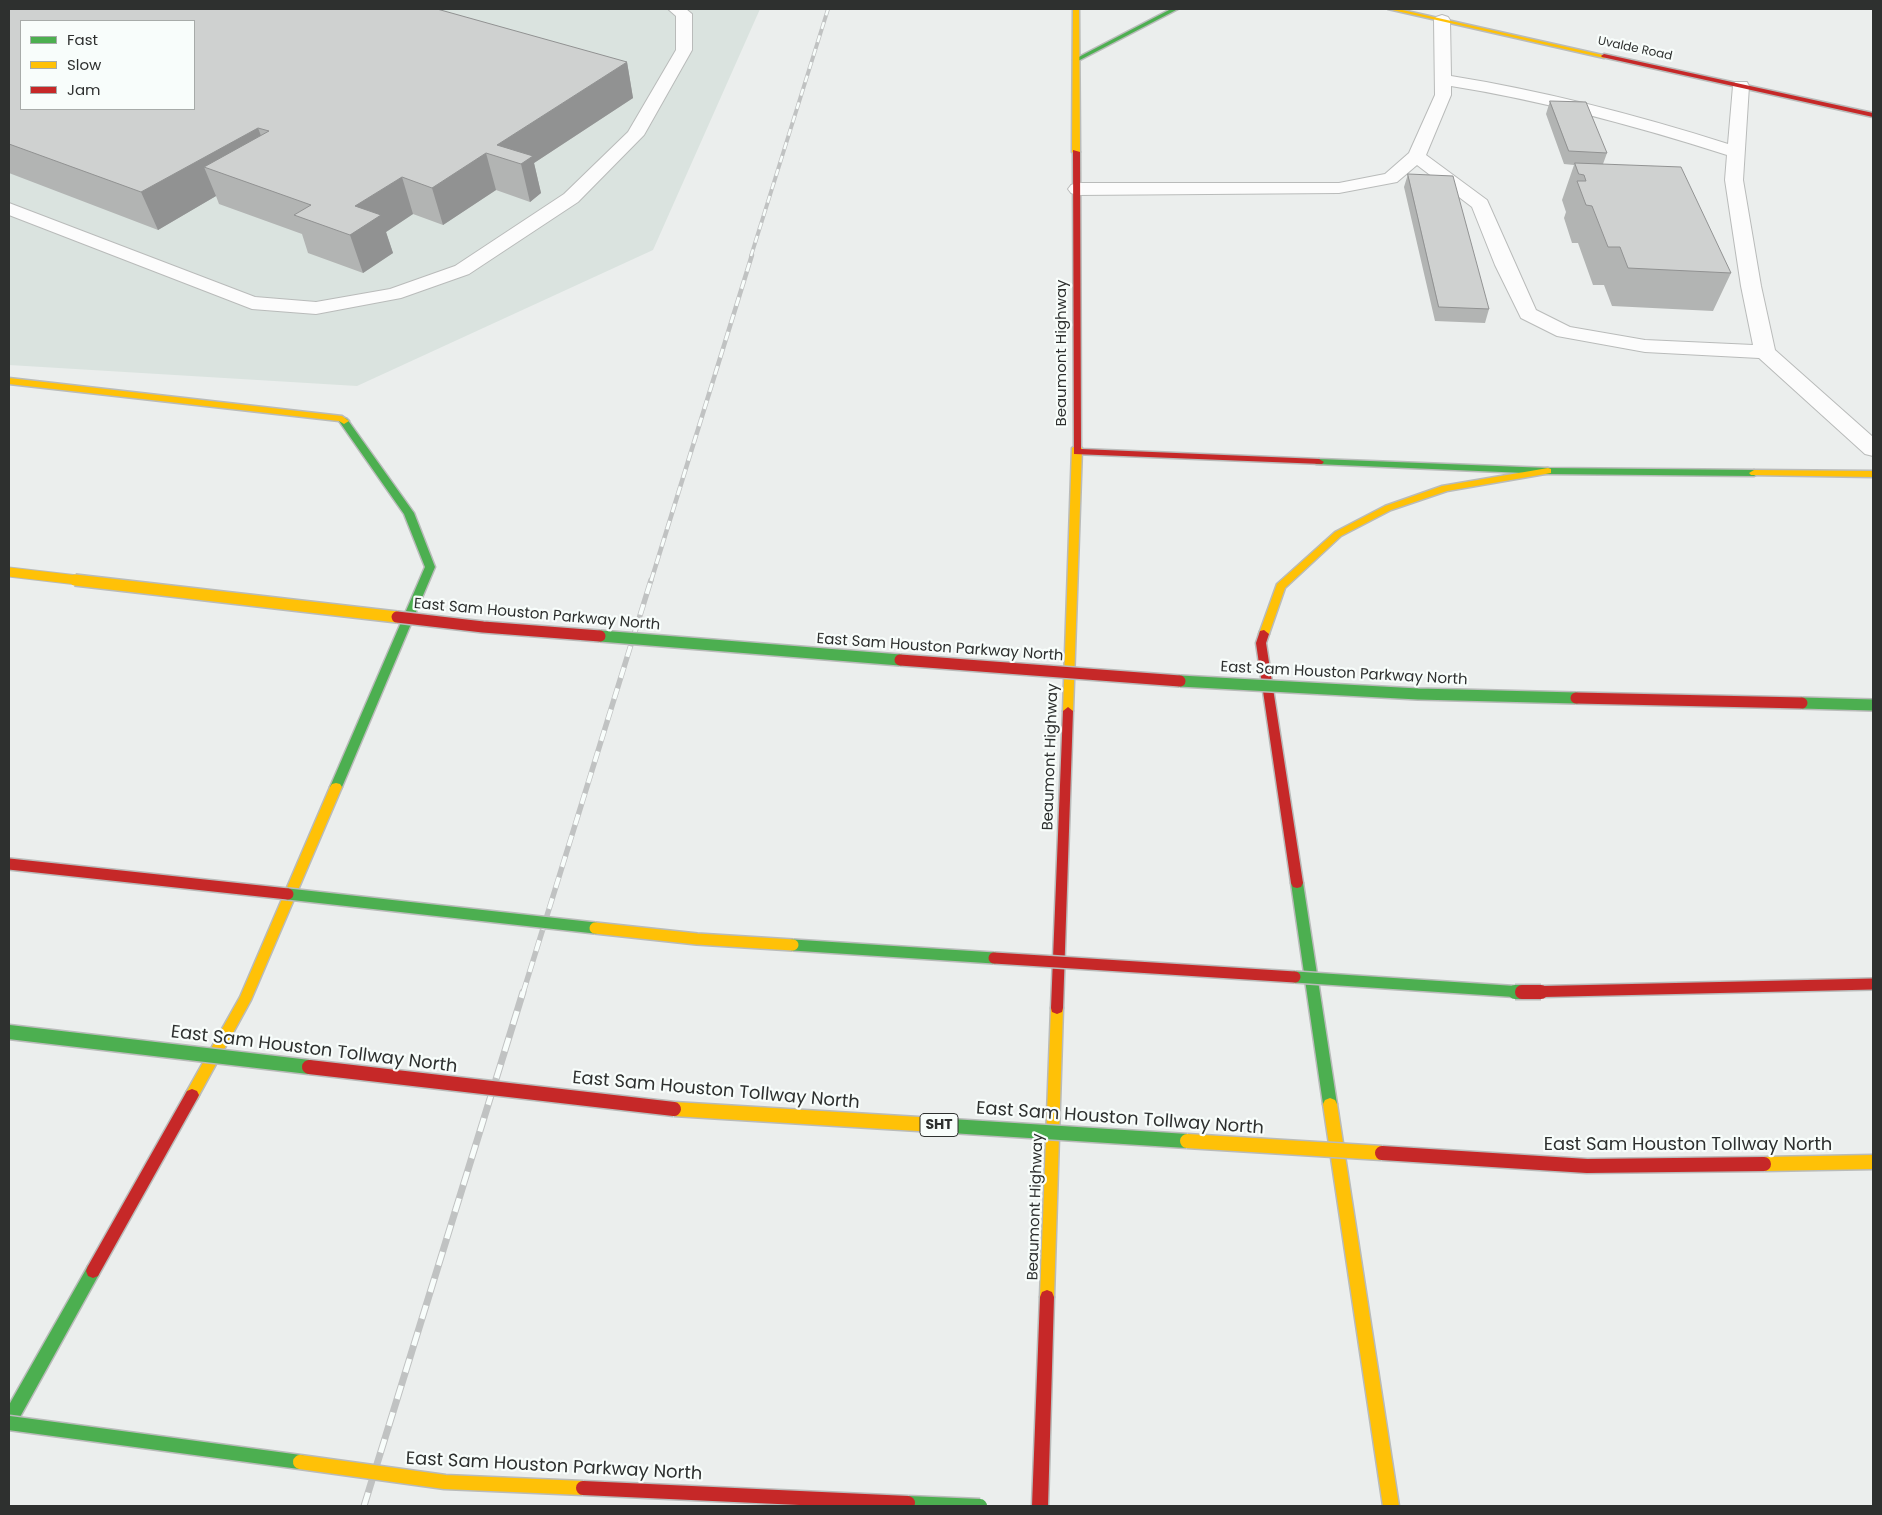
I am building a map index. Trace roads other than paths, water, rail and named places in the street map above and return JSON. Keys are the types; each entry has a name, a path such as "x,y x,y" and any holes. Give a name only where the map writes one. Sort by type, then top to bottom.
{"main road":[{"name":"Beaumont Highway","path":"1040,1506 1077,452 1076,9"},
{"path":"1076,60 1174,9"},
{"name":"Uvalde Road","path":"1392,9 1873,116"},
{"path":"9,381 342,419 409,513 430,566 245,1000 9,1421"},
{"path":"1077,452 1548,471 1873,474"},
{"path":"1390,1506 1260,643 1281,586 1338,534 1388,508 1445,488 1548,471"},
{"name":"East Sam Houston Parkway North","path":"9,572 483,627 1134,678 1418,694 1873,705"},
{"path":"9,864 697,940 1537,993 1873,984"},
{"name":"East Sam Houston Tollway North","path":"9,1032 656,1108 1587,1166 1873,1162"},
{"name":"East Sam Houston Parkway North","path":"9,1421 445,1482 980,1506"}],"lane":[{"path":"9,209 252,303 316,308 394,294 462,270 470,265 571,198 635,135 684,50 684,14 676,9"},
{"path":"1077,188 1338,188 1391,178 1417,156 1443,95 1442,20"},
{"path":"1443,80 1490,87 1668,130 1736,152"},
{"path":"1741,86 1734,180 1751,286 1765,352 1873,449"},
{"path":"1417,156 1480,204 1528,314 1564,332 1645,346 1765,352"}],"railway":[{"path":"751,256 828,9"},
{"path":"651,581 752,255"},
{"path":"523,993 651,580"},
{"path":"364,1506 523,992"}]}
